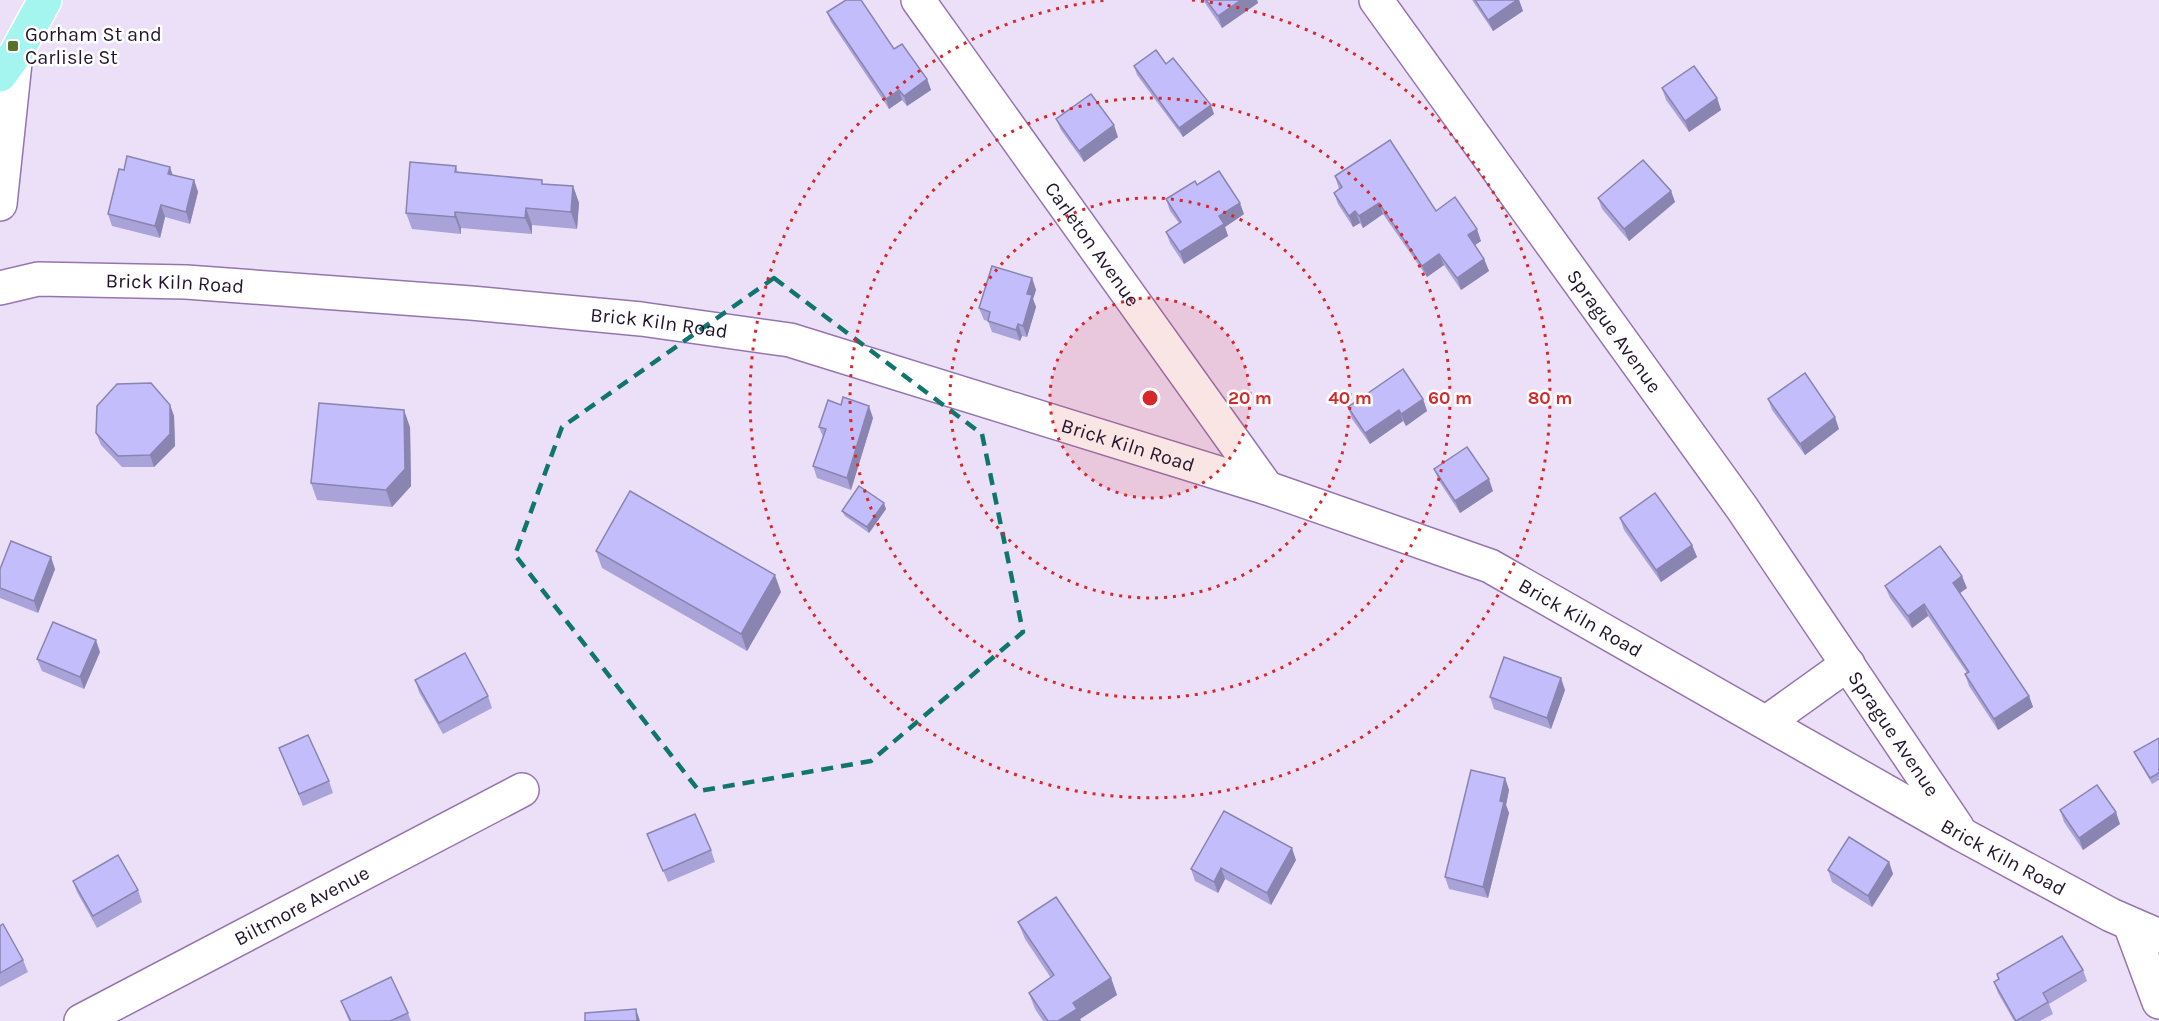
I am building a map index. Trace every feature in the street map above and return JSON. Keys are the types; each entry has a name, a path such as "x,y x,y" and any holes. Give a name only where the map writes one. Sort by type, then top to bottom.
{"main road":[{"path":"8,64 45,0"}],"street":[{"name":"Carleton Avenue","path":"918,0 1267,488"},
{"name":"Sprague Avenue","path":"1376,0 1742,508 1961,834"},
{"path":"0,204 8,64"},
{"name":"Brick Kiln Road","path":"0,288 38,279 186,282 471,303 641,319 790,340 1267,488 1490,566 1961,834 2145,930"},
{"name":"Sprague Avenue","path":"1767,722 1848,664"},
{"name":"Biltmore Avenue","path":"81,1021 522,790"},
{"path":"2145,930 2159,1002"}],"highlighted area":[{"path":"774,278 982,434 1023,632 871,761 699,791 515,555 562,427"}],"building":[{"path":"846,0 861,0 894,49 902,44 927,79 904,96 899,90 886,99 827,12"},
{"path":"1206,0 1241,0 1218,16"},
{"path":"1475,0 1517,0 1488,20"},
{"path":"1156,50 1166,64 1173,58 1211,105 1179,128 1134,66"},
{"path":"1694,66 1717,98 1685,121 1662,88"},
{"path":"1091,94 1114,125 1079,151 1056,119"},
{"path":"1390,140 1436,211 1455,197 1477,229 1468,235 1484,259 1457,278 1439,254 1422,266 1379,203 1359,216 1355,211 1349,216 1334,193 1342,187 1335,176"},
{"path":"127,156 170,167 168,174 194,180 186,212 161,205 155,226 108,214 119,169 124,170"},
{"path":"1643,160 1671,191 1624,229 1598,198"},
{"path":"410,162 456,166 455,172 542,180 542,184 573,186 571,212 526,208 525,218 455,212 455,217 406,213"},
{"path":"1219,171 1240,203 1219,216 1224,224 1180,252 1166,232 1181,222 1166,199 1195,181 1197,185"},
{"path":"992,266 1032,278 1027,294 1032,295 1023,326 1018,324 1016,330 988,321 990,312 979,308"},
{"path":"1403,369 1423,399 1401,414 1399,410 1365,433 1348,407"},
{"path":"1805,373 1835,417 1800,444 1768,399"},
{"path":"151,383 170,405 170,434 150,455 118,456 96,433 97,406 117,384"},
{"path":"843,397 869,406 847,478 813,466 826,429 819,427 828,400 841,405"},
{"path":"319,403 404,410 405,469 386,490 311,483"},
{"path":"1467,447 1489,479 1455,501 1434,469"},
{"path":"859,486 884,503 867,527 842,511"},
{"path":"630,491 775,575 741,634 596,551"},
{"path":"1655,493 1692,545 1656,570 1620,518"},
{"path":"11,541 51,557 34,601 0,588 0,569"},
{"path":"1940,546 1962,576 1953,583 2029,696 1994,719 1965,674 1969,672 1924,604 1908,616 1885,586"},
{"path":"53,622 96,640 80,677 37,659"},
{"path":"465,653 488,696 439,723 415,680"},
{"path":"1504,657 1561,678 1547,718 1490,697"},
{"path":"308,735 329,781 299,794 279,748"},
{"path":"2159,738 2159,773 2150,778 2134,752"},
{"path":"1471,770 1505,778 1500,801 1504,802 1483,887 1445,877"},
{"path":"2097,785 2116,812 2079,838 2060,810"},
{"path":"1224,811 1292,848 1267,893 1221,868 1214,882 1191,869"},
{"path":"695,814 711,850 663,871 647,834"},
{"path":"1849,837 1889,862 1868,896 1828,870"},
{"path":"118,855 138,890 93,916 73,881"},
{"path":"1056,897 1111,978 1073,1003 1077,1009 1058,1021 1048,1021 1029,993 1054,975 1018,922"},
{"path":"3,924 23,960 0,973 0,926"},
{"path":"2062,936 2083,970 2043,993 2048,1002 2016,1021 1994,982 1999,979 1997,974"},
{"path":"391,977 408,1013 390,1021 351,1021 341,1001"},
{"path":"636,1009 637,1021 585,1021 585,1013"}],"place":[{"name":"Gorham St and Carlisle St","path":"13,46"}]}
